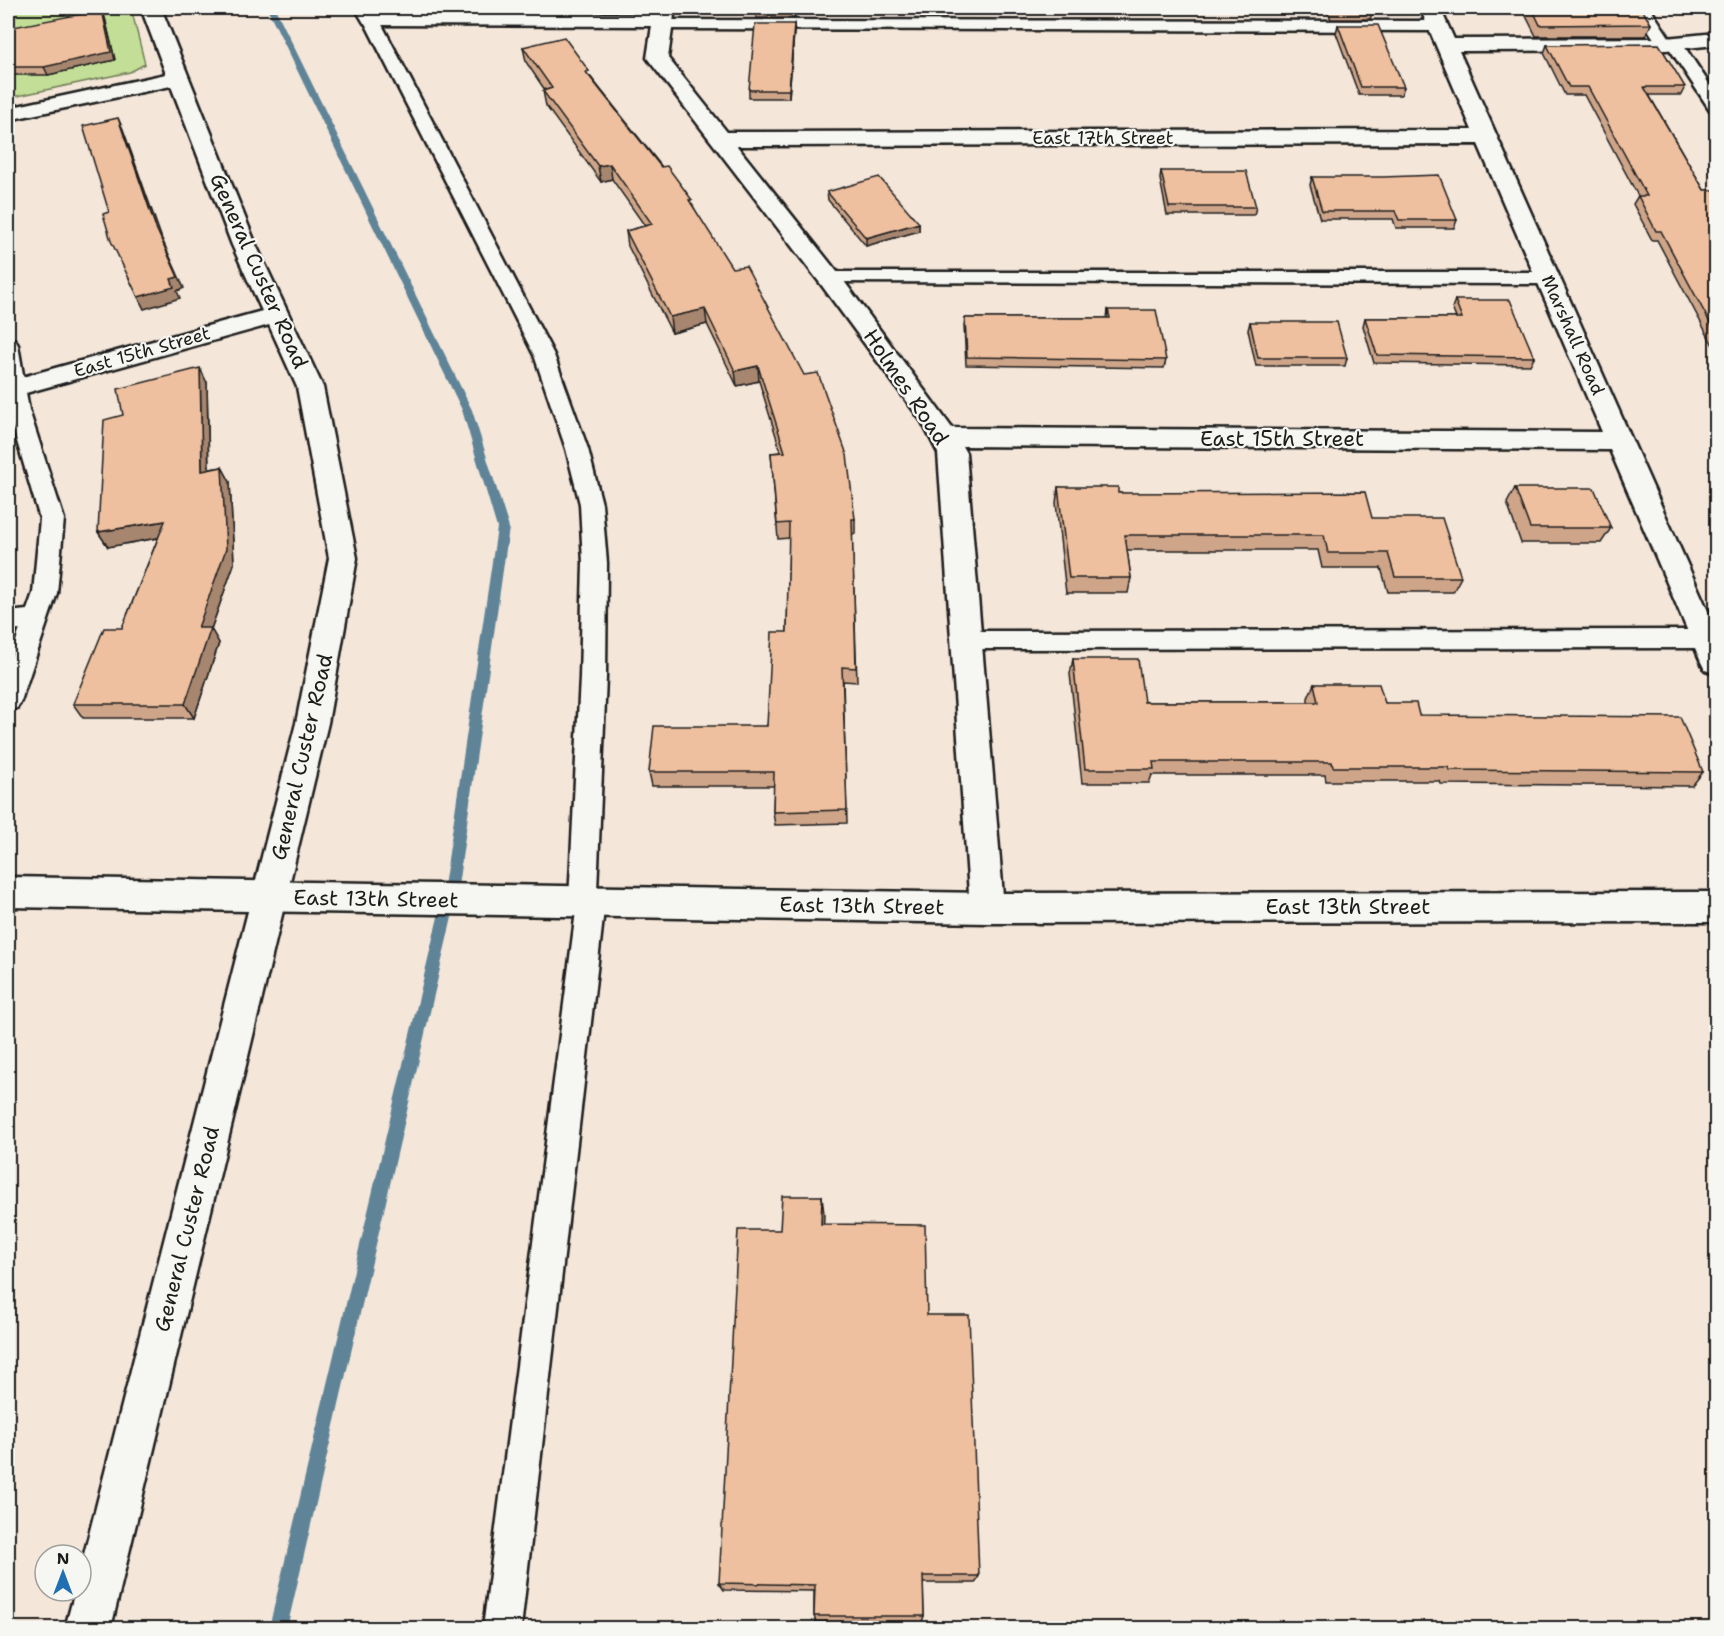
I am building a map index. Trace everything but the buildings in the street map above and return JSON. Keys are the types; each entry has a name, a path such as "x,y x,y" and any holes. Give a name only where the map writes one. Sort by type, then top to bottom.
{"street":[{"name":"General Custer Road","path":"88,1629 312,723 344,558 310,387 244,245 151,8"},
{"path":"368,13 664,18"},
{"name":"Holmes Road","path":"664,18 657,58 718,140 829,278 933,418 951,453 987,908"},
{"path":"1438,26 1670,44 1716,39"},
{"name":"Marshall Road","path":"1438,26 1716,662"},
{"path":"8,114 178,78"},
{"name":"East 17th Street","path":"718,140 1487,137"},
{"name":"East 15th Street","path":"11,389 276,315"},
{"name":"East 15th Street","path":"944,437 1620,441"},
{"name":"East 13th Street","path":"8,892 987,908 1716,907"}],"lane":[{"path":"1642,8 1716,106"},
{"path":"368,13 544,355 577,449 591,504 595,563 593,676 578,901 502,1629"},
{"path":"664,18 1438,26"},
{"path":"829,278 1548,278"},
{"path":"8,345 11,389 52,519 45,593 8,701"},
{"path":"8,621 36,619"},
{"path":"966,640 1706,639"}],"path":[{"path":"36,10 60,10"}],"green space":[{"path":"8,8 131,8 145,64 130,72 8,98"}],"waterway":[{"path":"271,8 467,410 503,528 449,900 278,1628"}]}
